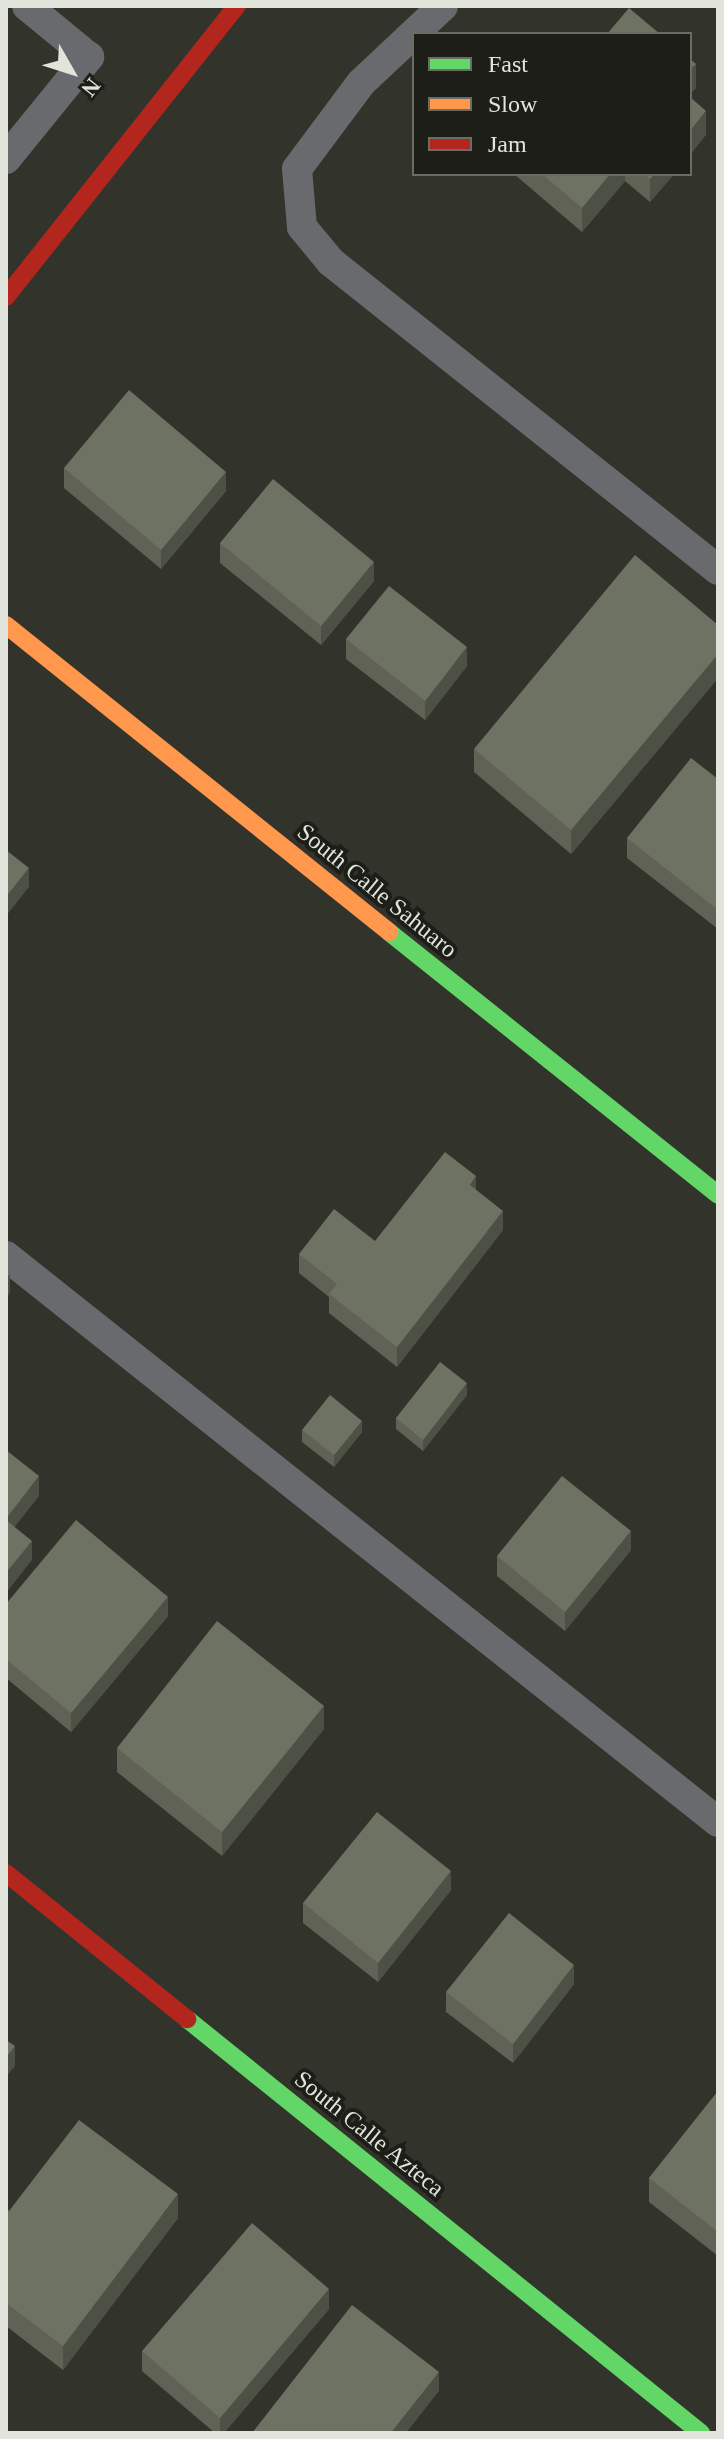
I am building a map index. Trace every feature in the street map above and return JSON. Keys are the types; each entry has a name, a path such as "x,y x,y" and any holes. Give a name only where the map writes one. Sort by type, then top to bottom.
{"street":[{"path":"6,297 237,6"},
{"name":"South Calle Sahuaro","path":"6,625 718,1195"},
{"name":"South Calle Azteca","path":"6,1873 701,2433"}],"lane":[{"path":"6,159 89,57 27,6"},
{"path":"415,32 443,6"},
{"path":"412,35 361,83 297,169 302,227 331,262 718,570"},
{"path":"6,1256 718,1822"}],"building":[{"path":"629,8 658,32 609,32"},
{"path":"692,99 706,111 692,128"},
{"path":"544,176 608,176 582,208"},
{"path":"129,390 226,472 161,550 64,468"},
{"path":"273,479 374,562 321,626 220,543"},
{"path":"635,555 718,625 718,654 571,830 474,749"},
{"path":"389,586 467,647 425,701 346,639"},
{"path":"691,758 718,779 718,910 627,838"},
{"path":"6,850 29,868 6,897"},
{"path":"445,1152 476,1176 470,1185 503,1211 397,1347 329,1294 337,1284 299,1254 334,1209 375,1241"},
{"path":"440,1362 467,1383 423,1440 396,1418"},
{"path":"330,1395 362,1421 334,1455 302,1430"},
{"path":"6,1450 39,1476 6,1519"},
{"path":"562,1476 631,1531 565,1612 497,1556"},
{"path":"6,1520 32,1541 6,1573"},
{"path":"76,1520 168,1597 71,1713 6,1659 6,1604"},
{"path":"217,1621 324,1706 222,1832 117,1748"},
{"path":"377,1812 451,1871 378,1963 303,1903"},
{"path":"509,1913 574,1965 513,2044 446,1992"},
{"path":"6,2040 15,2046 6,2058"},
{"path":"718,2091 718,2232 649,2178"},
{"path":"79,2120 178,2194 63,2346 6,2303 6,2209 9,2211"},
{"path":"252,2223 329,2289 220,2418 142,2351"},
{"path":"352,2305 439,2372 391,2433 252,2433"}],"traffic: fast":[{"path":"389,932 718,1195"},
{"path":"187,2019 701,2433"}],"traffic: slow":[{"path":"6,625 389,932"}],"traffic: jam":[{"path":"6,297 237,6"},
{"path":"6,1873 187,2019"}]}
